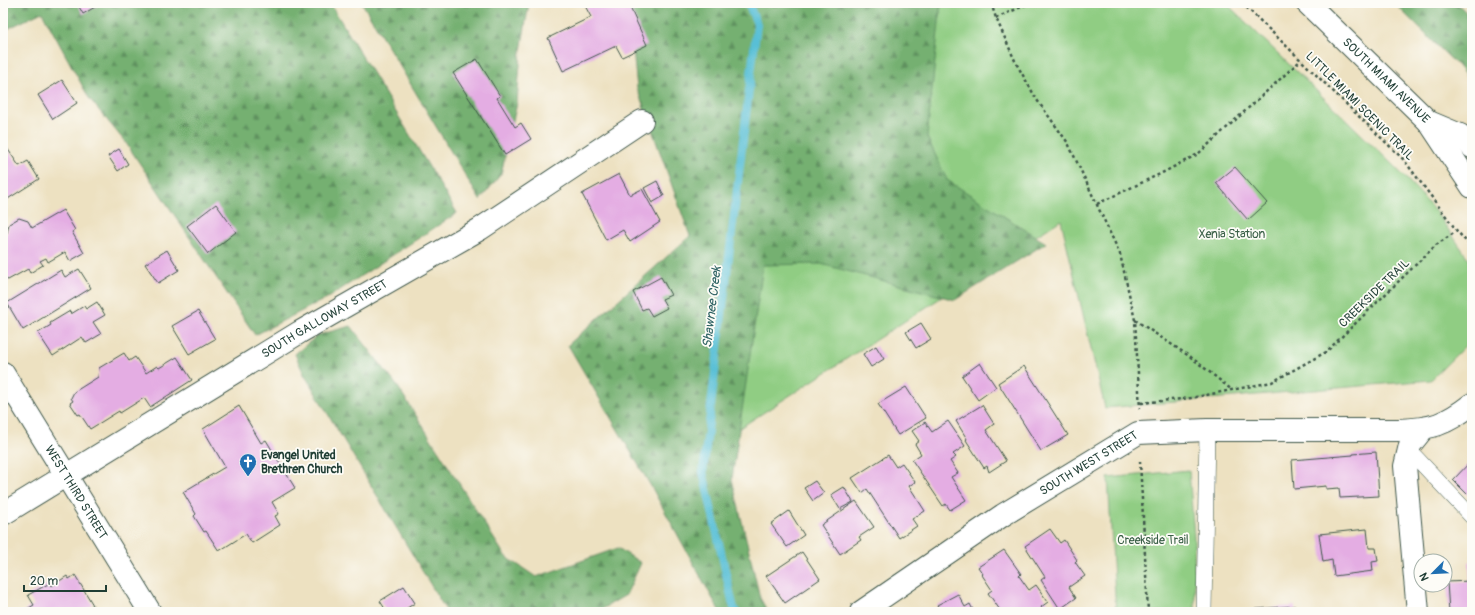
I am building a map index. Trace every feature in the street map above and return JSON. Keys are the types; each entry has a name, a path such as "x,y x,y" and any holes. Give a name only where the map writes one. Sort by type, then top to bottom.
{"street":[{"name":"SOUTH MIAMI AVENUE","path":"1307,3 1429,122 1460,135 1472,147"},
{"name":"SOUTH GALLOWAY STREET","path":"3,514 300,332 480,229 642,121"},
{"path":"1429,122 1472,186"},
{"name":"WEST THIRD STREET","path":"3,373 150,612"},
{"name":"SOUTH WEST STREET","path":"861,612 1003,515 1138,433 1207,430 1423,429 1446,422 1472,404"},
{"path":"1418,612 1405,466 1410,445 1423,429"}],"lane":[{"path":"1204,612 1207,430"},
{"path":"1409,450 1472,517"}],"path":[{"path":"992,3 996,18 1016,62 1037,100 1068,142 1120,254 1134,320 1141,403 1138,433 1148,612"},
{"path":"996,18 1024,4 1030,3"},
{"name":"LITTLE MIAMI SCENIC TRAIL","path":"1242,3 1404,160 1457,231 1472,248"},
{"path":"1097,204 1198,154 1301,60"},
{"name":"CREEKSIDE TRAIL","path":"1141,403 1191,398 1272,382 1326,352 1436,245 1457,231"},
{"path":"1134,320 1192,358 1233,390"}],"green space":[{"path":"3,3 330,3 457,213 329,297 255,335 126,143 89,98 42,12 3,31"},
{"path":"362,3 529,3 521,51 517,103 501,174 480,200"},
{"path":"628,3 941,3 927,137 947,180 1046,243 955,300 821,264 763,265 732,479 760,598 768,612 720,612 652,488 568,345 690,236 637,88"},
{"name":"Xenia Station","path":"701,3 1226,3 1396,168 1439,216 1472,264 1472,339 1431,380 1105,408 1061,220 698,455"},
{"path":"1394,3 1457,3 1472,18 1472,84 1458,66"},
{"path":"351,326 398,387 505,556 536,577 618,548 641,563 626,595 597,612 447,612 304,374 295,354 318,335"},
{"name":"Creekside Trail","path":"1189,470 1194,537 1195,612 1116,612 1108,478"}],"building":[{"path":"77,3 102,3 83,14"},
{"path":"611,3 613,7 622,3 628,3 647,45 622,57 616,46 563,71 548,38 591,17 584,4"},
{"path":"477,59 500,96 497,98 515,127 521,123 531,139 505,155 453,73"},
{"path":"62,80 77,103 53,119 38,95"},
{"path":"7,148 19,166 28,161 39,179 3,202 3,150"},
{"path":"119,149 128,164 118,171 108,156"},
{"path":"1235,167 1267,203 1248,220 1216,183"},
{"path":"619,174 630,195 642,189 660,222 630,242 623,230 606,240 582,194"},
{"path":"657,181 664,196 652,203 644,188"},
{"path":"216,204 236,232 208,254 187,226"},
{"path":"63,210 75,230 72,232 84,253 70,261 65,252 48,262 46,258 40,261 43,265 30,273 28,269 8,280 3,278 3,235 7,233 9,224 19,218 28,221 32,228"},
{"path":"167,250 179,270 158,283 145,264"},
{"path":"79,269 91,288 23,330 7,303 61,270 65,277"},
{"path":"661,277 671,295 662,299 667,308 652,316 647,308 642,310 633,292"},
{"path":"97,302 105,315 93,322 101,334 86,343 82,337 53,356 38,333 51,325 50,323 70,311 71,314 84,306 86,309"},
{"path":"198,311 215,339 189,354 172,326"},
{"path":"921,323 931,339 916,348 906,332"},
{"path":"876,346 884,359 871,367 863,354"},
{"path":"124,353 129,361 135,357 146,373 157,366 159,368 177,357 192,380 150,407 144,398 90,429 80,414 78,415 70,403 73,401 71,398 74,392 98,377 99,368"},
{"path":"980,363 996,387 978,400 962,376"},
{"path":"1024,366 1068,435 1041,451 998,383"},
{"path":"906,387 926,418 898,435 878,404"},
{"path":"982,405 994,424 986,430 1006,461 989,472 987,466 984,468 956,421"},
{"name":"Evangel United Brethren Church","path":"239,406 261,443 266,440 295,488 272,502 279,514 275,516 280,525 252,543 246,534 219,551 194,516 196,514 183,492 225,467 203,429"},
{"path":"948,421 965,446 953,454 956,457 950,461 958,473 951,477 966,500 950,510 946,504 943,506 912,460 921,454 915,444 919,441 912,431 925,422 932,432"},
{"path":"1376,452 1379,496 1340,498 1339,488 1326,489 1326,486 1294,489 1292,460"},
{"path":"888,455 896,467 902,463 915,482 909,486 925,511 912,519 917,526 899,538 867,489 862,493 852,478"},
{"path":"1472,460 1472,499 1453,480"},
{"path":"815,481 824,493 813,501 804,488"},
{"path":"844,487 853,502 840,509 831,495"},
{"path":"856,501 874,527 859,537 861,540 840,554 821,525"},
{"path":"789,511 804,535 787,547 771,524"},
{"path":"1050,529 1060,543 1064,540 1077,560 1075,562 1085,576 1069,587 1076,598 1060,609 1041,580 1045,577 1025,546"},
{"path":"1367,529 1369,548 1376,548 1378,561 1372,562 1373,571 1334,576 1332,560 1323,562 1319,534"},
{"path":"1004,550 1021,574 1019,576 1029,590 1036,585 1048,602 1041,607 1044,612 997,612 1000,610 988,593 992,590 978,567"},
{"path":"802,552 820,579 785,603 766,576"},
{"path":"1472,561 1472,612 1449,612 1448,593 1453,593 1453,582 1470,581 1469,562"},
{"path":"75,575 93,605 82,612 22,612 34,605 28,595 50,583 52,586 67,576 69,579"},
{"path":"404,586 415,603 401,612 387,612 380,601"},
{"path":"958,594 965,607 970,604 974,612 941,612 937,605"},
{"path":"1295,606 1295,612 1256,612 1256,609"}],"waterway":[{"name":"Shawnee Creek","path":"736,612 733,605 703,472 757,24 748,3"}],"place":[{"name":"Evangel United Brethren Church","path":"248,477"}]}
